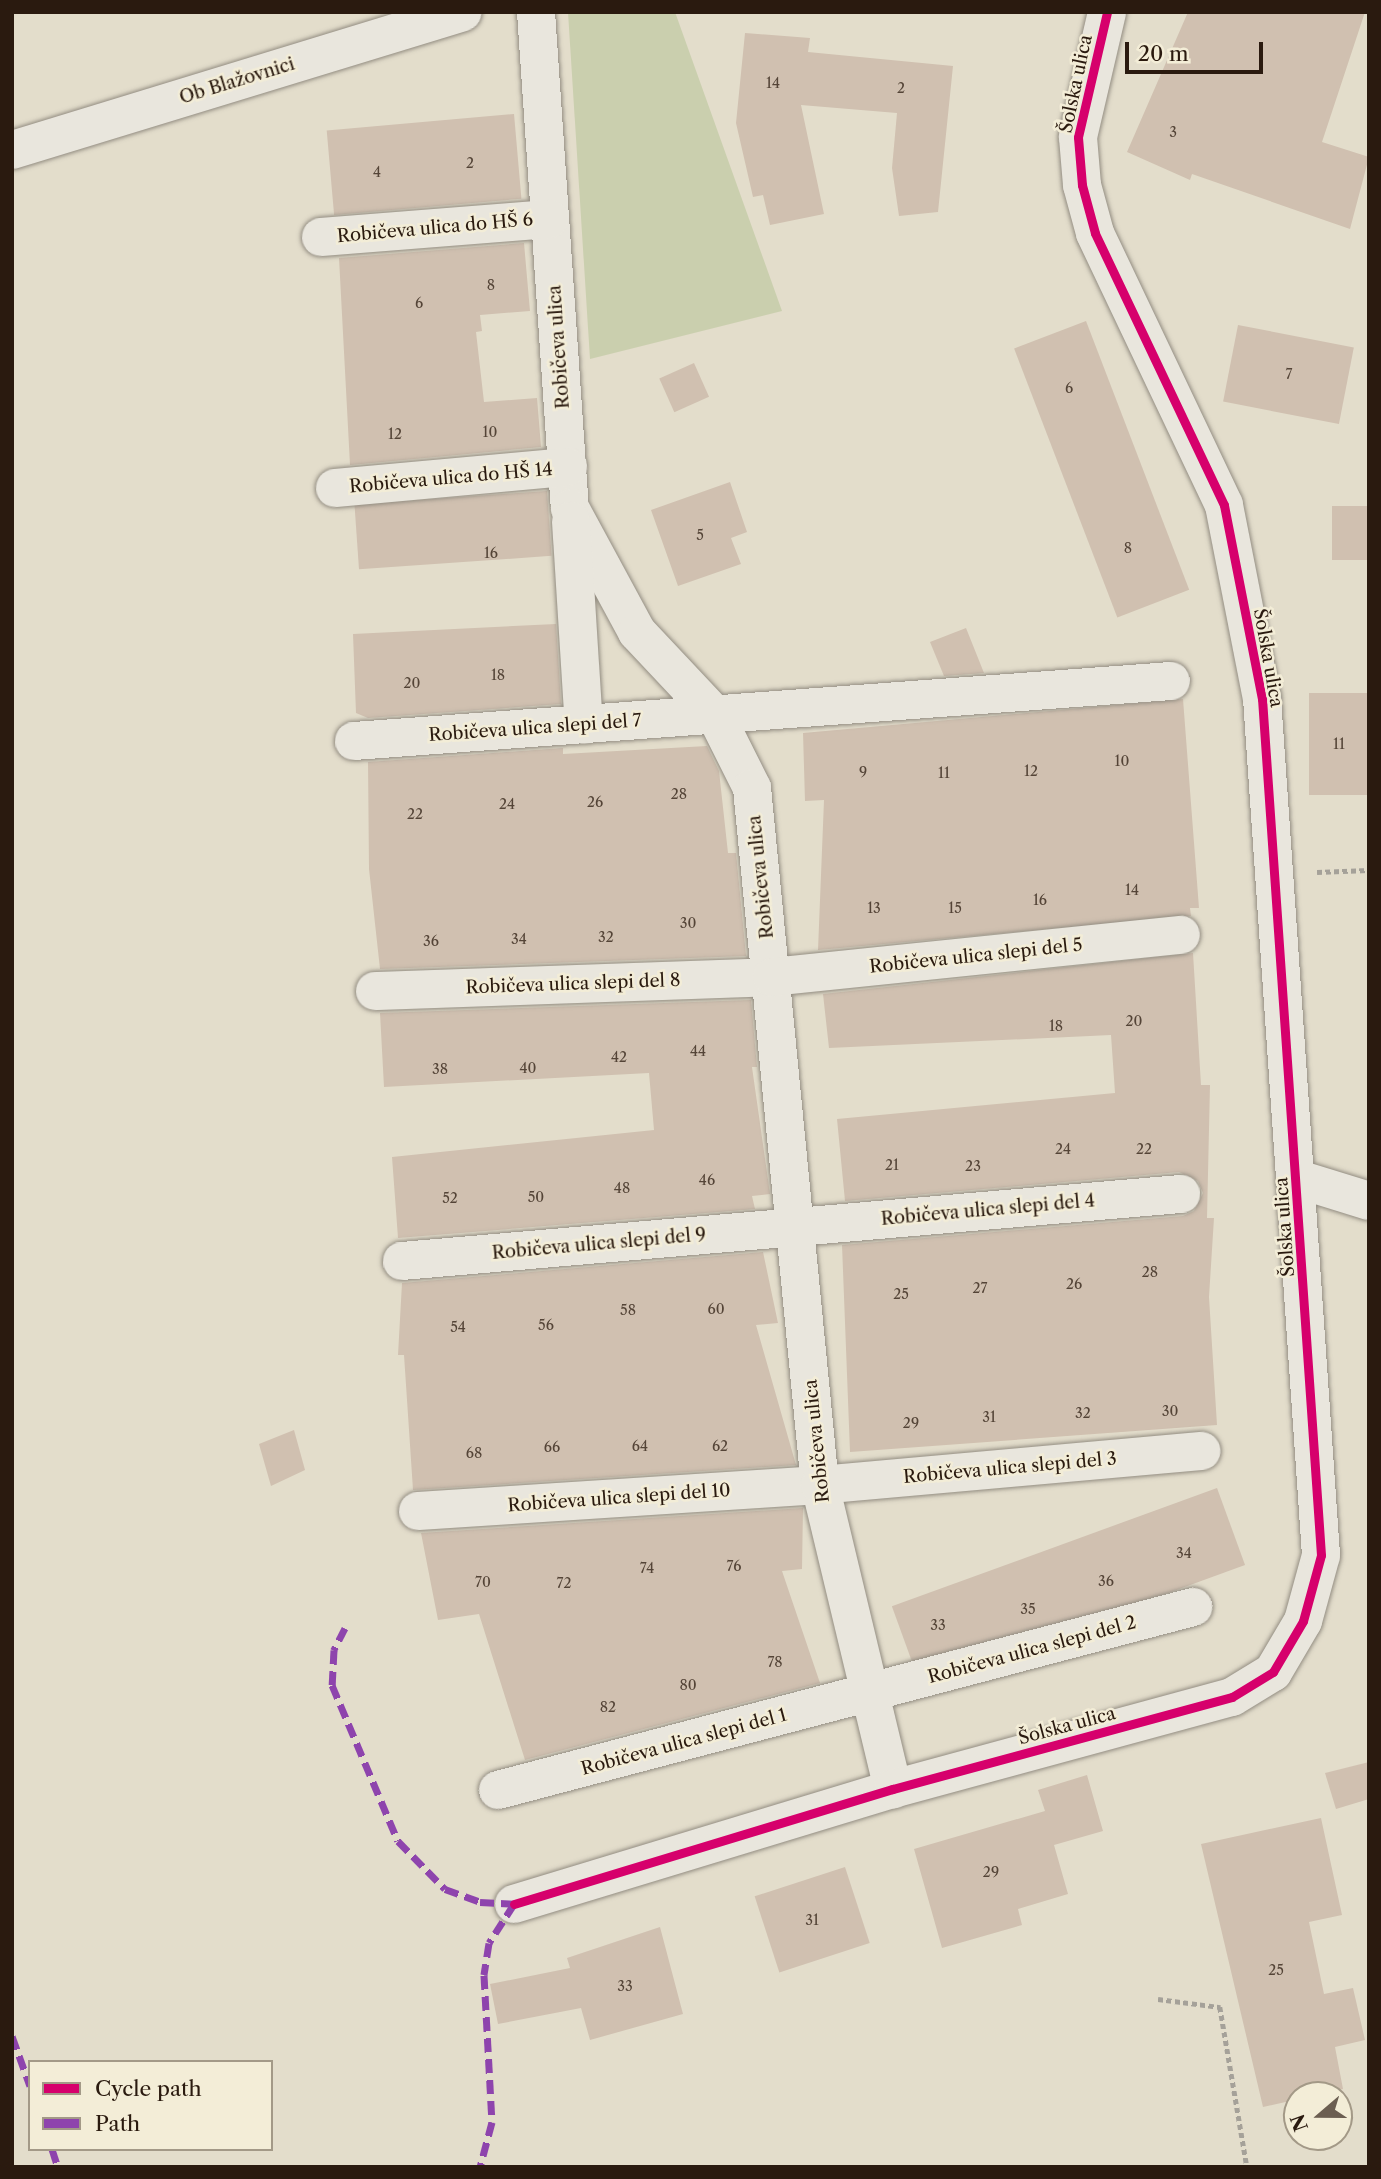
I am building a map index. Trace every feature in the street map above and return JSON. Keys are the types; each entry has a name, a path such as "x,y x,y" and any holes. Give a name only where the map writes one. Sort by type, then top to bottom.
{"street":[{"name":"Robičeva ulica","path":"536,12 570,508 636,632 716,716 752,788 820,1485 840,1590 870,1694 893,1789"},
{"name":"Šolska ulica","path":"514,1904 893,1789 1232,1697 1273,1672 1303,1621 1321,1555 1298,1180 1262,699 1224,505 1095,233 1082,185 1078,137 1107,12"},
{"name":"Ob Blažovnici","path":"12,149 460,13"},
{"name":"Robičeva ulica do HŠ 6","path":"321,237 549,219"},
{"name":"Robičeva ulica do HŠ 14","path":"335,488 568,467"},
{"path":"570,508 584,725"},
{"name":"Robičeva ulica slepi del 7","path":"354,741 1171,681"},
{"name":"Robičeva ulica slepi del 5","path":"772,977 1181,935"},
{"name":"Robičeva ulica slepi del 8","path":"375,991 772,977"},
{"path":"1298,1180 1369,1201"},
{"name":"Robičeva ulica slepi del 4","path":"796,1227 1181,1194"},
{"name":"Robičeva ulica slepi del 9","path":"402,1261 796,1227"},
{"name":"Robičeva ulica slepi del 3","path":"820,1485 1201,1451"},
{"name":"Robičeva ulica slepi del 10","path":"418,1511 820,1485"},
{"name":"Robičeva ulica slepi del 2","path":"870,1694 1193,1606"},
{"name":"Robičeva ulica slepi del 1","path":"498,1790 870,1694"}],"path":[{"path":"1158,1999 1220,2007 1247,2167"}],"green space":[{"path":"568,12 675,12 782,311 590,359"}],"building":[{"path":"1188,12 1365,12 1322,142 1369,157 1350,229 1192,174 1190,180 1127,152"},
{"path":"745,33 810,38 808,52 953,66 938,212 899,216 892,168 897,113 801,105 824,214 770,225 763,195 753,197 736,123"},
{"path":"514,114 521,199 334,215 327,130"},
{"path":"524,243 530,311 480,315 482,331 476,332 484,402 537,398 541,447 350,465 339,258"},
{"path":"1086,321 1189,590 1117,617 1014,349"},
{"path":"1238,325 1354,348 1339,424 1223,402"},
{"path":"694,363 709,397 674,412 659,378"},
{"path":"730,482 747,532 731,538 741,564 678,586 651,510"},
{"path":"547,491 552,556 359,569 354,504"},
{"path":"1332,506 1369,506 1369,560 1332,560"},
{"path":"556,624 561,704 368,718 356,713 353,634"},
{"path":"966,628 984,673 944,676 930,642"},
{"path":"1309,693 1369,693 1369,795 1309,795"},
{"path":"1183,699 1199,908 1190,908 1191,916 818,950 824,800 805,801 803,733"},
{"path":"707,746 719,771 728,853 736,853 746,956 380,969 369,869 368,762 563,748 563,754"},
{"path":"1193,953 1201,1085 1210,1085 1207,1218 1214,1218 1209,1297 1217,1425 850,1452 842,1245 1183,1216 1194,1211 1203,1193 1198,1181 1179,1172 845,1201 837,1119 1115,1093 1111,1035 829,1048 823,994"},
{"path":"751,1000 757,1067 752,1067 770,1194 752,1196 755,1209 398,1238 392,1157 654,1130 649,1073 384,1087 380,1013"},
{"path":"763,1252 778,1323 756,1325 796,1465 413,1490 404,1355 398,1355 402,1283"},
{"path":"294,1430 305,1470 271,1486 259,1444"},
{"path":"1217,1488 1245,1565 920,1683 892,1606"},
{"path":"803,1508 802,1569 782,1571 820,1683 525,1760 479,1614 438,1620 421,1533"},
{"path":"1369,1762 1369,1799 1336,1809 1325,1773"},
{"path":"1087,1775 1103,1831 1054,1845 1068,1894 1018,1909 1022,1925 942,1948 914,1849 1045,1811 1038,1790"},
{"path":"1321,1818 1342,1915 1309,1922 1324,1994 1353,1988 1365,2040 1335,2047 1341,2081 1283,2081 1283,2102 1263,2107 1201,1844"},
{"path":"845,1867 870,1943 779,1972 755,1896"},
{"path":"660,1927 683,2014 590,2040 581,2008 498,2024 490,1984 570,1968 567,1958"}],"marked path":[{"path":"345,1628 334,1650 332,1685 398,1841 445,1889 480,1902 514,1904 489,1943 484,1975 492,2122 480,2167"},
{"path":"12,2036 28,2080"},
{"path":"53,2151 58,2167"}],"cycle path":[{"path":"514,1904 893,1789 1232,1697 1273,1672 1303,1621 1321,1555 1262,699 1224,505 1095,233 1082,185 1078,137 1107,12"}]}
